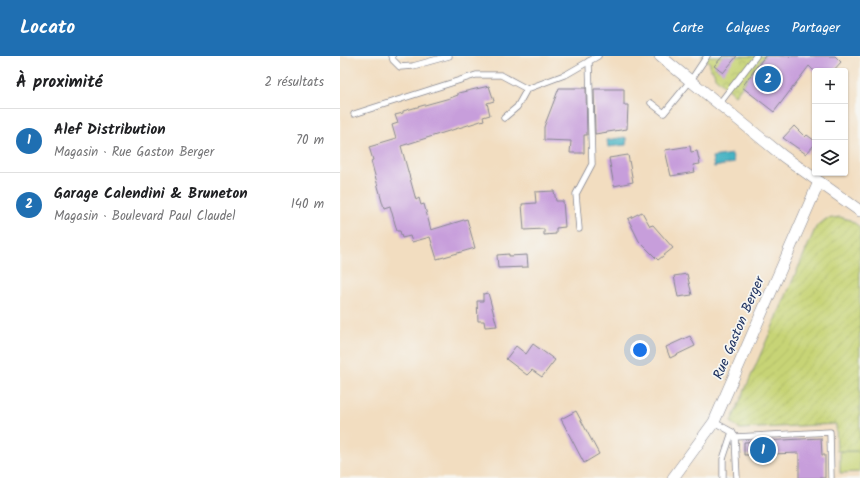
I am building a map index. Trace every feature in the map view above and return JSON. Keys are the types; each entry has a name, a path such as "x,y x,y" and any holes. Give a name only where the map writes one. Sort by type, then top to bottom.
{"street":[{"path":"660,56 783,156 860,212"},
{"name":"Rue Gaston Berger","path":"673,478 714,422 819,182"}],"lane":[{"path":"392,56 393,60 400,66 413,66 449,56"},
{"path":"504,118 517,107 527,89 568,74 598,56"},
{"path":"651,103 664,114 691,80 707,56"},
{"path":"718,104 756,56"},
{"path":"579,229 576,194 592,164 589,62"},
{"path":"354,114 476,75 501,75 527,89"},
{"path":"714,422 734,435 830,432 831,478"},
{"path":"723,478 723,459 734,435"},
{"path":"734,435 737,478"}],"green space":[{"path":"701,56 765,56 735,95 715,77 714,72 710,69 710,63"},
{"path":"840,217 850,220 860,227 860,451 837,451 836,424 740,429 731,422 816,227 826,219"},
{"path":"840,451 860,451 860,472 840,473"}],"water":[{"path":"625,137 627,139 626,145 608,147 607,140"},
{"path":"732,154 734,163 714,167 712,157"}],"building":[{"path":"723,56 737,56 723,73 714,66"},
{"path":"765,56 835,56 841,62 836,68 812,69 809,66 774,112 742,87"},
{"path":"489,86 494,101 487,103 490,115 483,117 484,120 401,146 416,200 419,198 421,205 424,204 431,230 467,219 475,248 437,259 430,237 412,242 410,236 402,238 400,231 397,231 390,206 384,208 371,161 373,160 369,147 396,139 392,125 398,123 395,115 403,113 403,111 450,98 458,95 458,93"},
{"path":"559,88 586,88 587,135 584,135 584,153 570,153 571,141 544,140 544,127"},
{"path":"594,89 624,89 624,105 628,105 627,129 595,134"},
{"path":"794,126 805,137 807,135 812,139 812,147 806,154 783,138"},
{"path":"690,146 691,152 697,151 700,164 693,165 695,172 671,176 665,150"},
{"path":"628,155 633,182 614,186 609,158"},
{"path":"554,191 556,201 563,201 565,227 556,228 556,234 544,235 544,229 524,230 522,204 536,203 535,192"},
{"path":"642,212 650,226 653,225 673,248 658,260 639,241 628,219"},
{"path":"509,254 509,256 527,255 528,267 498,268 497,255"},
{"path":"687,274 692,295 678,297 674,276"},
{"path":"488,293 497,326 485,327 484,321 478,321 477,301 483,301 483,294"},
{"path":"690,336 695,346 670,358 666,347"},
{"path":"533,344 555,360 542,377 532,370 527,375 506,359 516,346 526,354"},
{"path":"576,411 599,454 584,463 561,419"},
{"path":"821,438 822,455 825,455 825,478 799,478 799,453 744,455 744,442"}],"place":[{"name":"Garage Calendini & Bruneton","path":"768,79"},
{"name":"Alef Distribution","path":"763,450"}]}
